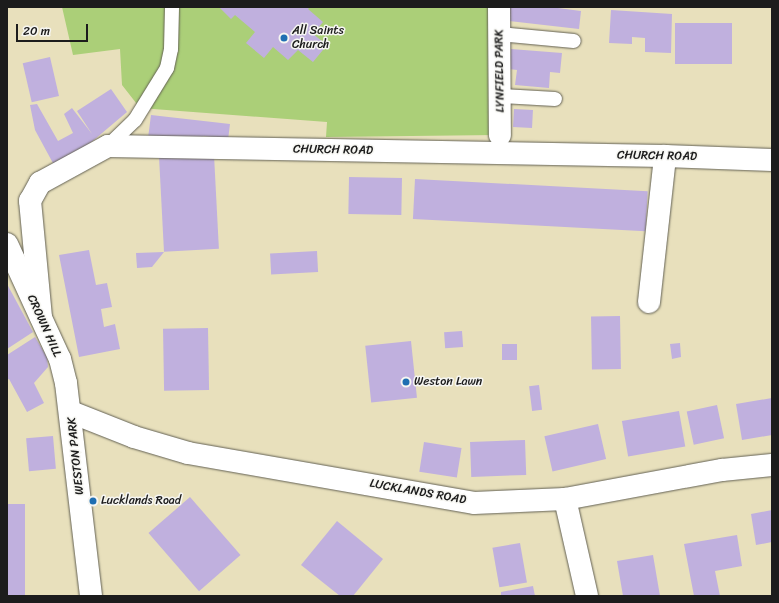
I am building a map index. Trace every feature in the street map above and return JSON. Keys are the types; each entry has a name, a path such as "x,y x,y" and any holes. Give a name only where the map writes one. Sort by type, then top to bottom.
{"street":[{"name":"LYNFIELD PARK","path":"499,7 502,96 500,135"},
{"name":"CHURCH ROAD","path":"41,317 30,201 40,183 108,146 665,156 772,160"},
{"path":"649,302 665,156"},
{"name":"CROWN HILL","path":"7,244 60,359 71,412"},
{"name":"LUCKLANDS ROAD","path":"71,412 134,437 188,453 474,502 565,499 722,470 772,465"},
{"name":"WESTON PARK","path":"71,412 91,596"},
{"path":"565,499 587,596"}],"lane":[{"path":"108,146 135,120 167,68 171,48 172,7"},
{"path":"499,34 574,41"},
{"path":"502,96 555,99"}],"green space":[{"path":"62,7 490,7 496,135 326,137 327,122 140,108 122,85 120,49 73,55"}],"building":[{"name":"All Saints Church","path":"219,7 310,7 308,9 323,22 313,34 327,45 313,62 298,50 288,60 273,47 264,58 246,43 255,32 235,15 231,19"},
{"path":"510,7 550,7 581,11 579,29 509,21"},
{"path":"611,10 672,14 671,53 645,52 645,38 632,37 632,44 609,43"},
{"path":"675,23 732,23 732,64 675,64"},
{"path":"511,49 562,53 560,73 550,72 549,88 515,85 517,70 509,69"},
{"path":"50,57 59,96 32,102 23,63"},
{"path":"111,89 127,112 82,150 54,165 35,130 30,105 37,104 58,141 73,133 64,114 72,108 92,134 77,111"},
{"path":"514,109 533,110 532,128 513,127"},
{"path":"151,115 230,124 228,140 203,136 202,144 148,138"},
{"path":"214,155 219,249 164,252 159,158"},
{"path":"349,177 402,178 401,215 348,214"},
{"path":"415,179 648,191 646,231 413,219"},
{"path":"89,250 96,285 107,283 112,307 101,309 104,327 115,324 120,349 79,357 59,255"},
{"path":"317,251 318,272 271,274 270,253"},
{"path":"164,252 152,267 137,268 136,253"},
{"path":"7,284 33,332 7,349"},
{"path":"620,316 621,369 592,369 591,317"},
{"path":"208,328 209,390 164,391 163,329"},
{"path":"462,331 463,347 445,348 444,332"},
{"path":"35,337 47,357 48,367 34,383 44,403 27,412 9,379 7,380 7,355"},
{"path":"411,341 417,398 371,402 365,346"},
{"path":"680,343 681,357 672,359 670,344"},
{"path":"502,344 517,344 517,360 502,360"},
{"path":"539,385 542,410 532,411 529,386"},
{"path":"772,398 772,435 742,440 736,404"},
{"path":"717,405 724,438 694,445 687,411"},
{"path":"679,411 685,446 628,457 622,421"},
{"path":"598,424 606,459 553,471 544,436"},
{"path":"53,436 56,469 29,471 26,438"},
{"path":"525,440 526,475 471,477 470,442"},
{"path":"424,442 462,448 457,478 419,472"},
{"path":"190,497 241,555 199,591 148,533"},
{"path":"7,504 25,504 25,596 7,596"},
{"path":"772,510 772,542 756,545 751,514"},
{"path":"337,521 383,559 353,596 340,596 301,565"},
{"path":"737,535 742,566 715,571 720,596 694,596 684,544"},
{"path":"520,543 527,582 499,587 492,548"},
{"path":"653,555 660,596 623,596 617,561"},
{"path":"533,586 535,596 501,596 501,592"}],"place":[{"name":"All Saints Church","path":"284,38"},
{"name":"Weston Lawn","path":"406,382"},
{"name":"Lucklands Road","path":"93,501"}]}
